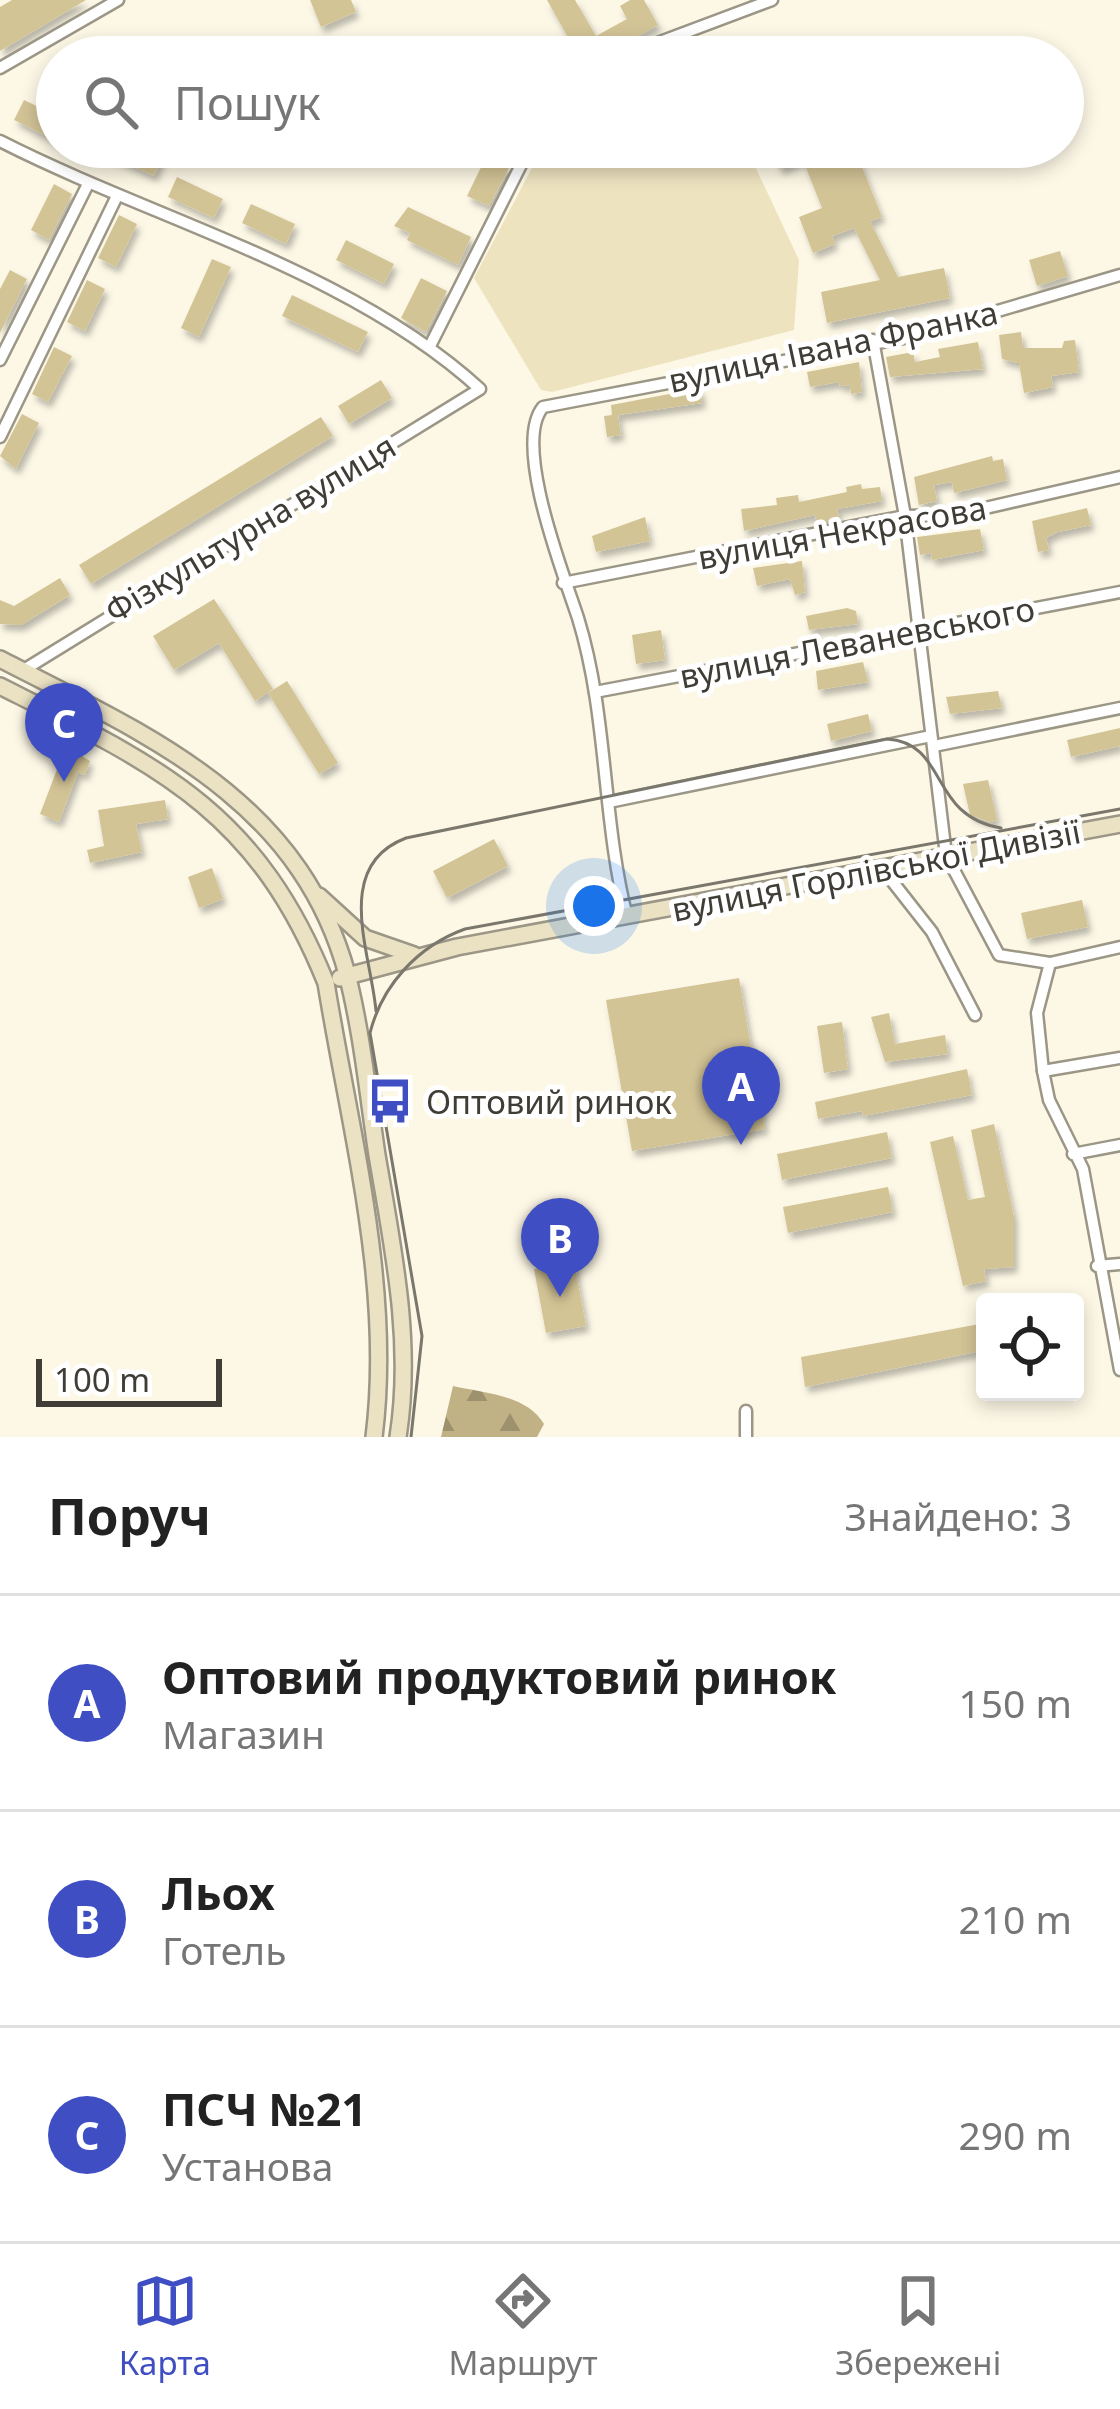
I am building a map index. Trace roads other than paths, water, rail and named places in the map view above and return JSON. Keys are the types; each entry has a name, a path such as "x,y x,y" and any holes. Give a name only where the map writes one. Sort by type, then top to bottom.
{"main road":[{"path":"0,659 215,777 250,809 309,885 365,938 419,956"},
{"path":"0,686 149,761 240,835 281,893 326,983 376,1296 380,1386 374,1437"},
{"name":"вулиця Горлівської Дивізії","path":"326,983 419,956 1120,824"},
{"path":"309,885 347,976 403,1310 398,1437"}],"street":[{"path":"56,36 118,0"},
{"path":"676,36 772,0"},
{"path":"0,68 36,47"},
{"path":"0,141 36,159"},
{"path":"55,168 370,310 430,346 519,168"},
{"path":"0,360 88,184"},
{"path":"0,437 117,196"},
{"name":"вулиця Івана Франка","path":"563,583 532,447 532,427 543,407 873,340 909,337 1120,275"},
{"path":"873,340 905,516 946,855 1000,955 1050,963 1120,947"},
{"name":"Фізкультурна вулиця","path":"22,670 480,389 430,346"},
{"name":"вулиця Некрасова","path":"563,583 905,516 956,515 1120,477"},
{"path":"563,583 578,616 595,692 627,917"},
{"name":"вулиця Леваневського","path":"595,692 1120,592"},
{"path":"609,802 1120,708"},
{"path":"881,867 932,932 975,1015"},
{"path":"1050,963 1037,1013 1043,1071 1049,1100 1083,1169 1097,1266 1119,1363"},
{"path":"1043,1071 1120,1058"},
{"path":"1073,1154 1120,1145"},
{"path":"1097,1266 1120,1264"},
{"path":"746,1411 746,1437"}],"tram line":[{"path":"376,1011 361,913 363,890 369,869 383,851 406,838 887,739 907,743 921,753 961,810 1001,828"},
{"path":"411,1437 422,1336 370,1033 383,999 417,957 465,929 1120,809"}],"place":[{"name":"ПСЧ №21","path":"64,782"},
{"name":"Оптовий ринок","path":"390,1101"},
{"name":"Оптовий продуктовий ринок","path":"741,1145"},
{"name":"Льох","path":"560,1297"}]}
